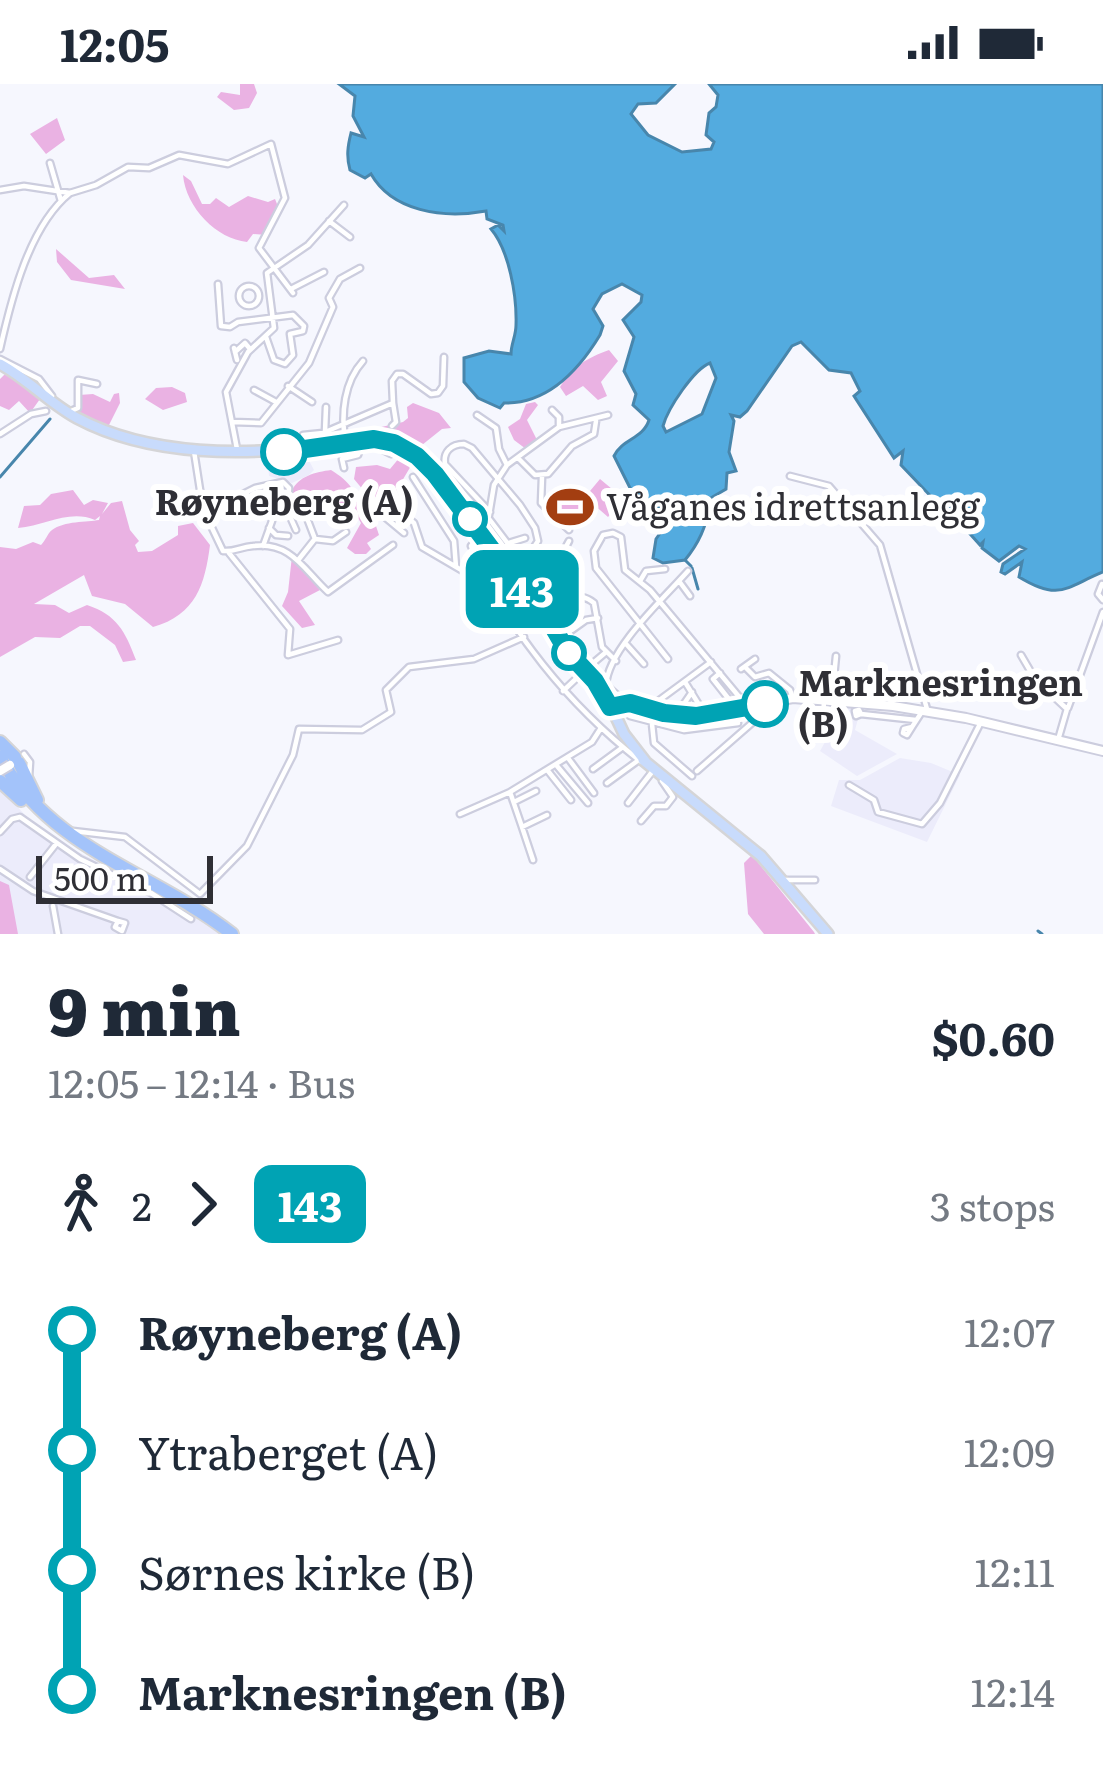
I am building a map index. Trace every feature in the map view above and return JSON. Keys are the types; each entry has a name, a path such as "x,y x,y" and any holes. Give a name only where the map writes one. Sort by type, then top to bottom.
{"highway":[{"path":"0,742 25,799 50,825"},
{"path":"10,762 74,840 165,888 230,934"},
{"path":"0,781 92,855 180,900 230,934"}],"main road":[{"path":"0,361 51,406 93,426 134,437 196,450 261,453 374,439 404,448 421,459 545,613 567,651 617,705 680,716 735,710 792,694 828,700 869,699 919,715 982,722 1103,752"},
{"path":"617,705 612,726 641,761 744,840 828,934"}],"street":[{"path":"0,349 16,278 61,201 128,167 149,168 179,154 228,164 271,144 285,198 259,248 292,291 324,272"},
{"path":"50,163 61,201"},
{"path":"0,190 24,186 70,193"},
{"path":"236,353 274,328 267,273 308,245 344,206"},
{"path":"329,221 350,237"},
{"path":"232,422 261,423 322,342 333,307 329,297 337,282 359,268"},
{"path":"218,284 221,326 273,317 299,318 304,330 286,335 293,355 282,364 274,360 266,337"},
{"path":"259,298 268,294"},
{"path":"235,450 226,388 248,344"},
{"path":"392,426 396,422 392,381 397,374 431,394 438,393 443,386 444,357"},
{"path":"0,361 39,379 51,396 74,412 78,380 97,384"},
{"path":"363,361 350,385 338,451 351,443 371,444 391,454"},
{"path":"288,386 312,402"},
{"path":"254,390 276,402"},
{"path":"303,435 325,432 393,404"},
{"path":"0,434 51,406"},
{"path":"325,432 326,407"},
{"path":"552,410 559,417 559,427"},
{"path":"608,415 559,427 507,465 496,478 490,516 471,544 524,638 563,691 612,726 623,747 668,786 673,797 666,806 654,806 641,821"},
{"path":"477,416 496,428 507,465"},
{"path":"542,477 572,446 595,434 595,420"},
{"path":"344,468 342,459 358,455 361,444"},
{"path":"517,556 535,547 537,533 520,505 468,445 458,444 446,453 446,464 490,516 517,556 549,596 579,595"},
{"path":"196,450 205,513 217,544 290,629 288,655 338,640"},
{"path":"518,458 542,477"},
{"path":"790,476 829,486 880,545 919,715 861,714"},
{"path":"542,477 542,502 569,530"},
{"path":"413,478 454,542 456,567"},
{"path":"205,513 254,488 283,482 289,488 289,516 296,530"},
{"path":"404,532 386,518 388,510 394,508 412,520 422,547 468,572 480,567"},
{"path":"305,513 315,538"},
{"path":"263,546 270,525 277,535 288,536"},
{"path":"315,538 333,541 346,532"},
{"path":"668,659 596,568 595,547 603,535 621,537 626,570 742,700"},
{"path":"299,559 315,538"},
{"path":"509,544 525,538"},
{"path":"569,541 556,565 579,595 594,603 605,653 616,661"},
{"path":"229,553 263,546 285,550 329,592 393,545"},
{"path":"640,581 646,571 664,569"},
{"path":"617,705 605,682 625,644 688,571"},
{"path":"679,580 690,596"},
{"path":"1102,584 1098,594 1103,600"},
{"path":"1058,740 1103,612"},
{"path":"663,619 670,614"},
{"path":"565,626 572,630 598,618"},
{"path":"10,762 30,760 29,777 66,827 77,833 125,837 200,894 247,846 292,755 299,729 364,729 392,712 386,690 409,667 474,659 524,638"},
{"path":"625,644 644,664"},
{"path":"563,691 605,653"},
{"path":"1021,655 1035,679 1067,709"},
{"path":"804,725 815,736 836,656"},
{"path":"755,659 743,668 756,677 769,673 792,694"},
{"path":"658,701 710,662"},
{"path":"720,673 713,680 728,698"},
{"path":"862,676 857,681 860,693 869,699"},
{"path":"684,681 701,708"},
{"path":"681,708 692,692"},
{"path":"759,701 792,694"},
{"path":"652,724 654,743 694,774 768,709"},
{"path":"735,710 740,731"},
{"path":"630,716 694,730 738,723"},
{"path":"849,785 874,800 878,812 922,824 934,813 982,722"},
{"path":"460,814 557,766 612,726"},
{"path":"592,770 623,747"},
{"path":"568,758 594,793"},
{"path":"607,783 641,761"},
{"path":"557,766 588,803"},
{"path":"548,771 571,800"},
{"path":"628,803 652,772"},
{"path":"514,802 536,791"},
{"path":"510,792 533,860"},
{"path":"522,827 547,815"},
{"path":"0,832 11,819 20,817 57,844 191,919"},
{"path":"31,873 57,844"},
{"path":"0,870 32,892 88,910 132,934"},
{"path":"784,880 815,880"},
{"path":"53,906 58,934"}],"shaded area":[{"path":"240,84 254,84 257,93 249,108 234,110 217,97 221,92 240,95"},
{"path":"57,118 65,140 46,154 30,134"},
{"path":"183,175 202,204 216,198 229,207 248,196 268,202 275,199 279,209 267,235 253,234 247,242 214,228 190,199"},
{"path":"56,249 89,278 114,275 125,289 71,280 57,262"},
{"path":"609,350 618,361 601,382 607,396 598,400 583,386 566,396 560,387 570,373"},
{"path":"7,372 40,399 30,413 19,401 9,410 0,406 0,379"},
{"path":"172,387 185,393 187,402 163,410 145,399 156,388"},
{"path":"119,393 120,403 108,427 76,414 79,395 93,394 110,402"},
{"path":"413,403 439,413 451,428 442,429 417,449 377,430 364,431 403,422"},
{"path":"526,404 538,405 527,420 537,440 526,449 508,427 520,419"},
{"path":"376,444 402,450 415,459 392,498 382,501 354,479 356,467 390,469 400,457"},
{"path":"306,455 314,470 309,475 292,483 269,476 268,465 276,458"},
{"path":"331,470 352,488 363,511 371,511 379,535 367,543 371,549 366,554 347,548 361,523 355,513 340,506 321,513 311,498 295,496 292,491 303,478"},
{"path":"600,479 624,499 608,517 585,497"},
{"name":"Våganes idrettsanlegg","path":"562,486 591,510 577,528 548,504"},
{"path":"73,490 84,505 93,500 108,503 102,514 111,503 122,501 130,530 139,541 135,545 138,552 152,551 178,535 178,526 193,523 210,545 201,585 179,615 153,627 125,604 92,596 84,575 34,604 55,605 69,613 87,605 97,609 119,625 136,660 123,662 115,645 90,626 80,626 60,638 35,637 0,657 0,547 41,545 57,527 99,520 100,516 95,520 66,517 18,528 24,506 40,505 51,494"},
{"path":"292,556 320,590 299,601 315,625 302,628 282,606"},
{"path":"845,707 861,708 855,730 897,754 857,776 820,751"},
{"path":"900,758 931,763 960,775 927,842 831,806 839,780 860,780"},
{"path":"0,788 58,842 164,895 223,934 0,934"},
{"path":"752,855 815,934 764,934 748,914 744,863"},
{"path":"0,881 9,885 18,934 0,934"}],"water":[{"path":"339,84 675,84 656,103 638,104 631,114 648,135 682,152 711,149 714,142 706,135 718,95 709,84 1103,84 1103,572 1054,590 1019,577 1022,562 1001,572 1003,564 1025,549 1019,546 999,561 982,548 983,542 980,545 962,525 963,515 947,513 953,505 962,509 952,500 942,508 901,465 903,451 894,458 854,396 860,391 851,373 829,370 801,342 792,346 747,411 740,417 731,415 729,452 736,471 727,473 726,489 709,499 705,524 690,553 685,560 663,563 653,558 656,539 670,519 631,490 614,456 649,420 633,405 636,394 624,371 634,337 623,320 642,295 622,284 602,294 593,309 603,326 600,335 559,384 500,408 478,398 464,382 464,358 489,351 511,354 516,329 511,274 491,229 498,225 504,231 503,225 487,219 486,211 436,213 405,204 380,187 371,174 365,178 350,170 351,133 364,137 353,116 355,96","holes":["710,363 716,378 702,414 666,432 663,426 670,409 697,373"]}],"waterway":[{"path":"0,477 50,419"},
{"path":"685,560 691,566"},
{"path":"692,568 698,589"},
{"path":"1038,931 1042,934"}],"bus line":[{"name":"143","path":"284,452 374,439 394,443 417,456 545,613 610,707 630,703 696,716 765,704"}],"place":[{"name":"Røyneberg (A)","path":"284,452"},
{"name":"Våganes idrettsanlegg","path":"570,507"},
{"name":"Marknesringen (B)","path":"765,704"}]}
